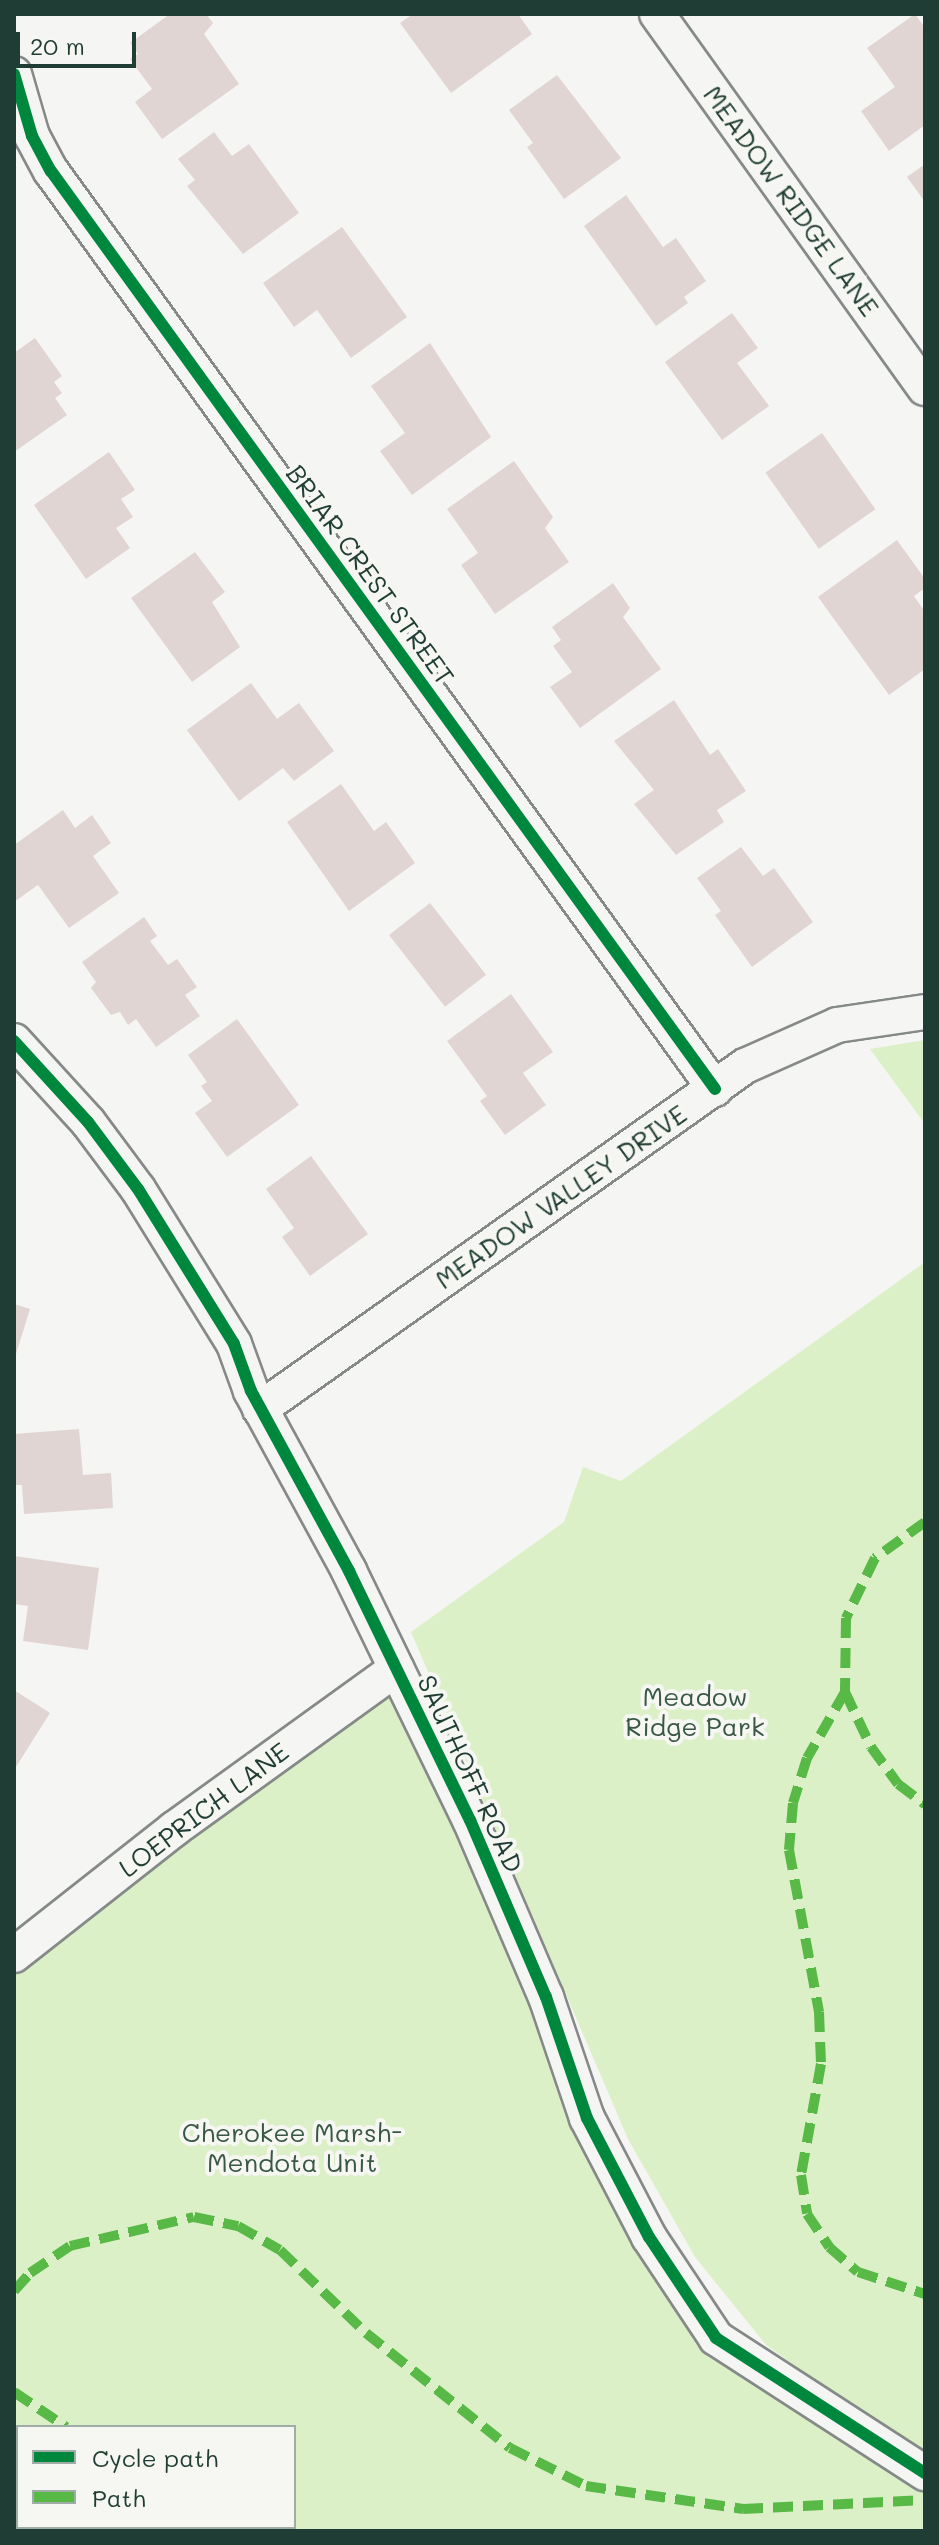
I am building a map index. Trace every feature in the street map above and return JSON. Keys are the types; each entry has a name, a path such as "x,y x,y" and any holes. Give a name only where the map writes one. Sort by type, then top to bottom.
{"street":[{"name":"MEADOW RIDGE LANE","path":"657,14 925,388"},
{"name":"BRIAR CREST STREET","path":"14,74 32,136 51,171 715,1089"},
{"name":"MEADOW VALLEY DRIVE","path":"260,1409 770,1053 837,1025 925,1012"},
{"name":"SAUTHOFF ROAD","path":"14,1041 88,1122 138,1189 234,1344 260,1409 396,1669 470,1820 546,1997 587,2118 649,2237 716,2338 925,2473"},
{"name":"LOEPRICH LANE","path":"14,1955 174,1829 396,1669"}],"green space":[{"path":"925,1040 925,1124 870,1049"},
{"name":"Meadow Ridge Park","path":"925,1262 925,2457 766,2345 695,2257 628,2139 411,1632 564,1522 583,1467 621,1481"},
{"name":"Cherokee Marsh- Mendota Unit","path":"393,1688 533,1995 604,2189 645,2263 690,2328 743,2377 925,2493 925,2531 14,2531 14,1965"}],"building":[{"path":"170,14 206,14 213,23 204,34 239,84 162,139 135,102 152,89 130,59 138,54 130,43"},
{"path":"413,14 518,14 532,34 451,93 400,23"},
{"path":"915,14 925,28 925,125 889,151 861,111 895,87 867,48"},
{"path":"557,75 621,158 564,199 527,147 533,143 509,110"},
{"path":"214,132 232,156 249,144 299,213 243,254 187,186 195,180 178,159"},
{"path":"925,164 925,202 907,177"},
{"path":"626,195 663,247 676,238 706,281 684,297 688,303 656,326 584,226"},
{"path":"342,227 407,317 351,358 317,310 294,327 263,283"},
{"path":"732,313 758,348 737,363 769,406 722,440 665,362"},
{"path":"35,338 62,376 54,382 62,393 55,398 67,415 14,452 14,353"},
{"path":"430,343 491,437 412,495 380,451 405,433 371,386"},
{"path":"822,433 875,509 819,549 765,473"},
{"path":"109,452 135,490 121,499 133,517 116,528 130,548 86,579 34,505"},
{"path":"514,461 553,517 545,528 569,562 495,614 461,565 478,553 447,509"},
{"path":"897,540 925,579 925,588 914,596 925,612 925,669 889,695 818,597"},
{"path":"195,552 225,592 212,602 240,647 192,682 131,598"},
{"path":"613,583 630,608 623,617 661,669 580,728 550,687 572,672 553,646 561,640 552,627"},
{"path":"251,683 277,719 299,703 334,751 294,781 283,768 239,801 187,730"},
{"path":"674,700 710,755 718,749 746,791 717,810 724,822 676,855 634,804 654,790 614,741"},
{"path":"341,784 374,831 386,822 415,863 349,911 287,822"},
{"path":"63,810 75,828 92,815 111,843 93,856 119,893 69,928 38,885 14,902 14,845"},
{"path":"741,847 763,876 774,868 813,922 752,967 715,915 721,911 697,878"},
{"path":"430,903 486,975 445,1007 389,935"},
{"path":"144,917 157,936 150,941 168,965 177,959 197,987 185,995 200,1016 156,1047 136,1019 128,1025 120,1012 111,1015 91,988 96,982 82,962"},
{"path":"511,994 553,1052 523,1073 546,1105 505,1135 480,1101 487,1096 447,1041"},
{"path":"237,1019 299,1105 227,1157 195,1113 212,1101 201,1086 207,1082 188,1055"},
{"path":"311,1156 368,1234 310,1276 282,1237 294,1228 266,1189"},
{"path":"14,1304 30,1309 15,1357 14,1357"},
{"path":"79,1429 83,1475 111,1473 113,1508 24,1514 22,1485 14,1485 14,1434"},
{"path":"14,1556 99,1568 88,1650 23,1641 28,1606 14,1604"},
{"path":"14,1690 50,1713 14,1770"}],"marked path":[{"path":"925,1522 875,1558 846,1618 845,1692 871,1747 898,1784 925,1804"},
{"path":"845,1692 807,1758 793,1803 789,1850 819,2012 821,2064 801,2175 807,2214 829,2247 858,2272 925,2294"},
{"path":"14,2291 30,2273 70,2246 194,2217 238,2226 280,2250 366,2333 510,2448 586,2486 743,2509 925,2500"},
{"path":"14,2392 63,2425"}],"cycle path":[{"path":"14,74 32,136 51,171 715,1089"},
{"path":"14,1041 88,1122 138,1189 234,1344 251,1391 349,1571 470,1820 546,1997 587,2118 649,2237 716,2338 925,2473"}]}
